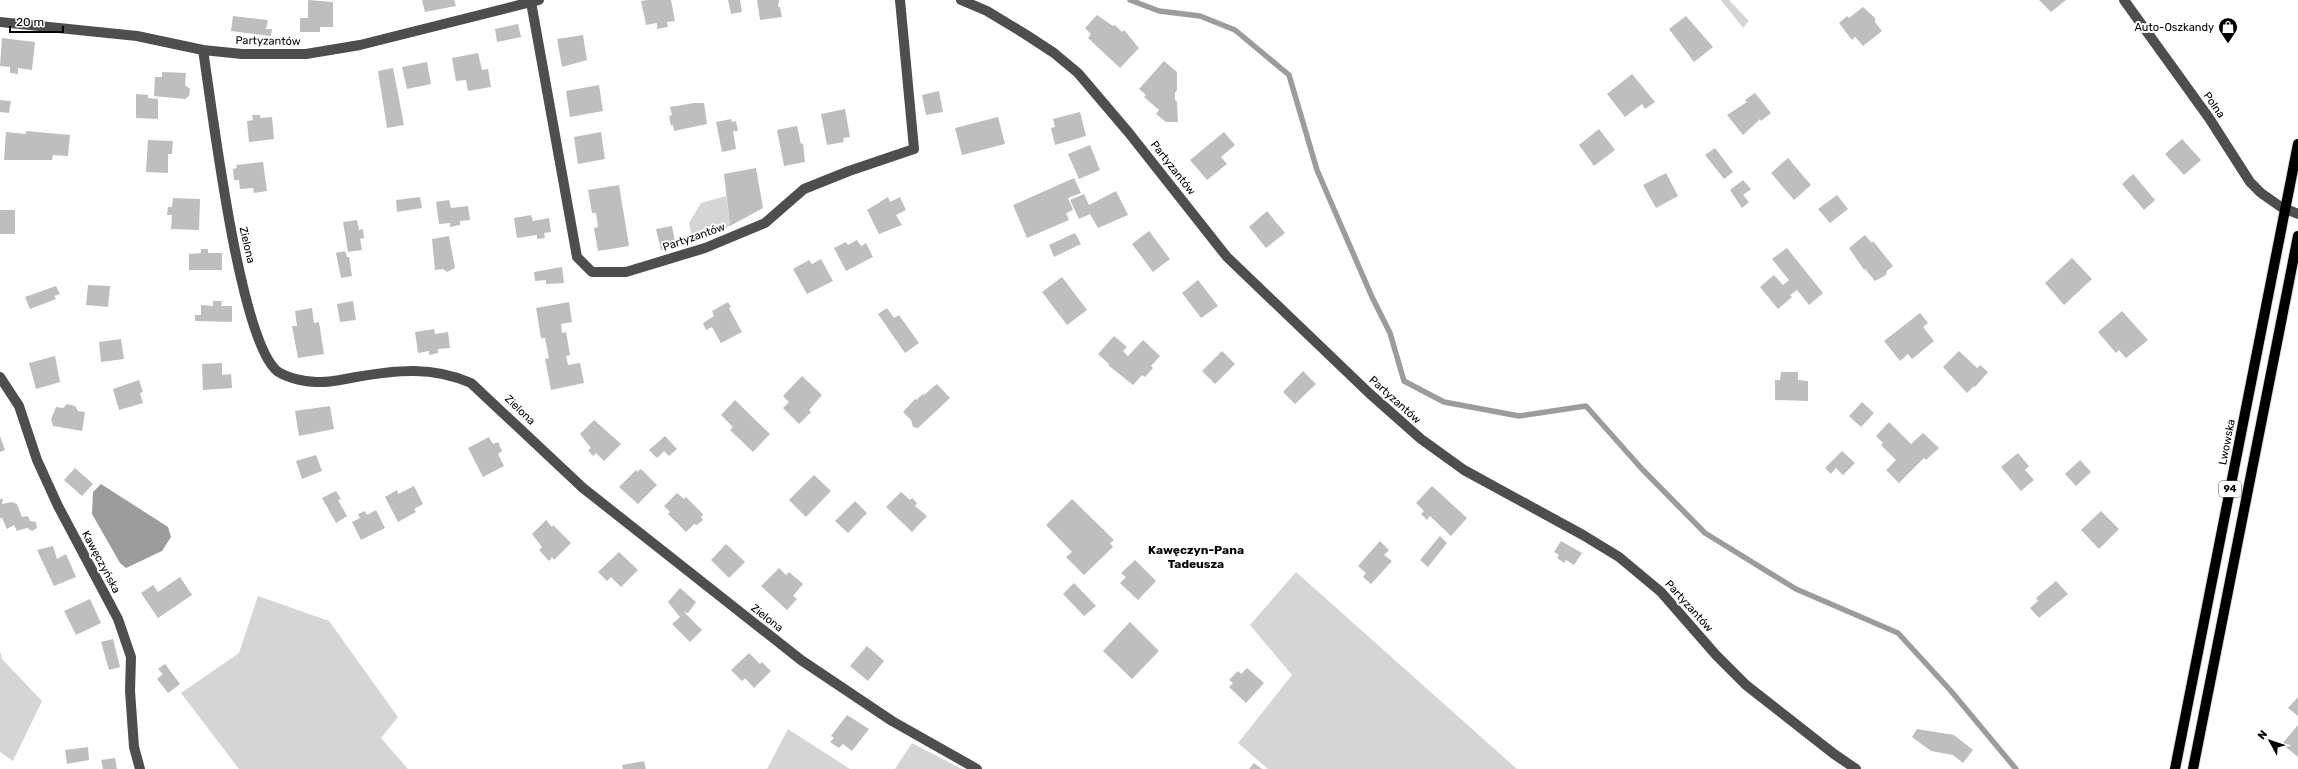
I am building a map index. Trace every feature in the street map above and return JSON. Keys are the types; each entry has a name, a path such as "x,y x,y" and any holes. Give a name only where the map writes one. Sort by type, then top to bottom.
{"main road":[{"name":"Lwowska","path":"2175,769 2293,212 2298,144"},
{"name":"94","path":"2193,769 2298,236"}],"street":[{"name":"Partyzantów","path":"0,22 138,36 203,50 242,54 314,52 360,45 535,1 578,256 592,272 626,272 705,248 765,223 804,189 849,171 914,149 900,0"},
{"name":"Partyzantów","path":"961,0 987,11 1026,34 1054,53 1078,73 1129,133 1227,257 1369,393 1420,439 1464,470 1583,535 1619,557 1661,592 1716,655 1746,685 1834,754 1856,769"},
{"name":"Polna","path":"2124,0 2209,118 2250,182 2261,193 2293,212"},
{"name":"Zielona","path":"203,50 232,234 254,330 277,371 297,379 318,383 410,371 450,374 471,383 583,488 801,660 892,722 977,769"},
{"name":"Kawęczyńska","path":"0,377 19,406 38,460 58,506 118,619 131,657 130,691 134,747 140,769"}],"shaded area":[{"path":"1721,0 1729,0 1749,21 1743,28"},
{"path":"726,196 730,226 693,241 689,223 701,203"},
{"path":"101,484 168,527 171,537 162,551 126,568 120,563 92,514 93,492"},
{"path":"1296,572 1517,769 1268,769 1238,743 1292,675 1250,625"},
{"path":"258,596 329,621 398,717 381,738 408,769 239,769 181,693 239,653"},
{"path":"0,651 2,659 42,701 13,761 0,752"},
{"path":"788,729 850,769 767,769"},
{"path":"912,743 962,769 895,769"}],"building":[{"path":"308,0 333,2 333,27 320,27 320,32 300,32 300,18 308,18"},
{"path":"422,0 454,0 456,6 425,12"},
{"path":"671,0 675,21 667,22 668,27 657,29 657,23 646,25 641,1"},
{"path":"728,0 740,0 742,12 731,14"},
{"path":"757,0 779,0 778,7 780,7 782,17 760,20"},
{"path":"2039,0 2066,0 2051,12"},
{"path":"1863,7 1875,18 1875,22 1882,31 1863,46 1855,37 1852,40 1839,23 1847,16 1849,18"},
{"path":"1097,15 1113,26 1115,25 1122,32 1124,30 1139,48 1120,68 1088,38 1091,34 1085,28"},
{"path":"233,16 268,20 266,29 272,29 271,36 231,31"},
{"path":"1686,16 1713,47 1694,62 1669,29"},
{"path":"518,24 521,37 497,42 495,29"},
{"path":"583,35 587,60 562,67 557,39"},
{"path":"2,38 35,42 32,70 18,68 18,74 10,73 10,67 0,66"},
{"path":"478,53 482,70 488,69 491,87 468,91 466,80 456,81 452,58"},
{"path":"1164,61 1177,72 1177,90 1175,93 1175,100 1177,102 1178,122 1166,122 1156,114 1159,110 1144,97 1146,95 1139,89"},
{"path":"427,62 431,84 407,89 402,67"},
{"path":"393,68 404,125 387,128 378,71"},
{"path":"162,72 186,73 185,85 190,89 189,96 185,99 154,96 155,77 162,77"},
{"path":"1632,74 1655,102 1645,109 1642,104 1625,117 1607,94"},
{"path":"599,85 603,111 570,117 566,91"},
{"path":"939,91 943,112 926,115 922,95"},
{"path":"1755,93 1771,113 1761,121 1760,119 1743,135 1727,115 1747,102 1745,100"},
{"path":"136,94 148,95 148,98 158,99 158,119 136,118"},
{"path":"0,100 11,101 9,113 0,112"},
{"path":"704,103 707,124 674,131 673,125 671,126 669,116 672,115 670,107"},
{"path":"845,109 850,137 843,138 844,142 827,145 821,114"},
{"path":"1080,112 1086,136 1055,145 1051,128 1055,127 1053,119"},
{"path":"252,115 260,115 260,118 272,117 274,139 249,142 247,121 253,120"},
{"path":"998,117 1005,144 962,155 955,128"},
{"path":"731,119 732,122 736,121 738,131 733,131 736,149 722,152 716,122"},
{"path":"797,126 801,144 803,143 805,162 784,166 777,130"},
{"path":"1599,129 1615,150 1594,166 1579,145"},
{"path":"26,131 70,135 68,156 53,155 52,160 4,160 6,132 26,134"},
{"path":"601,132 605,159 578,164 574,137"},
{"path":"1224,132 1235,145 1221,157 1227,164 1207,180 1190,160"},
{"path":"2182,139 2201,160 2184,175 2165,154"},
{"path":"148,140 173,141 172,154 168,154 168,173 146,172"},
{"path":"1090,145 1100,170 1079,179 1068,154"},
{"path":"1715,148 1733,172 1724,179 1705,155"},
{"path":"1788,158 1811,185 1794,200 1771,173"},
{"path":"263,162 267,191 254,193 253,188 240,189 239,180 234,180 233,169 237,168 236,165"},
{"path":"756,168 763,208 730,226 724,174"},
{"path":"1666,173 1678,196 1656,208 1643,185"},
{"path":"2133,174 2155,200 2144,210 2122,184"},
{"path":"1074,178 1081,193 1068,198 1073,210 1066,213 1069,220 1027,238 1013,205"},
{"path":"1743,180 1751,189 1743,195 1749,202 1742,208 1730,190"},
{"path":"619,185 629,246 598,251 594,228 598,227 596,213 592,213 588,190"},
{"path":"1116,191 1128,215 1098,228 1090,214 1079,219 1070,200 1084,194 1089,205"},
{"path":"1837,195 1848,209 1830,223 1818,209"},
{"path":"420,197 422,208 397,212 396,200"},
{"path":"888,197 890,202 900,197 906,210 896,215 902,225 879,234 867,210"},
{"path":"173,198 200,199 199,230 171,229 172,215 167,215 168,207 172,207"},
{"path":"449,200 451,208 468,206 470,220 460,221 460,225 450,227 450,223 439,224 436,202"},
{"path":"0,210 15,210 15,234 0,234"},
{"path":"1267,211 1285,233 1266,248 1249,227"},
{"path":"531,215 533,221 549,218 551,232 544,233 545,238 537,239 537,235 517,238 514,218"},
{"path":"357,220 359,230 363,229 364,238 360,239 362,250 348,252 343,222"},
{"path":"672,226 676,247 661,250 656,229"},
{"path":"1149,231 1170,259 1153,272 1132,244"},
{"path":"1075,233 1081,244 1054,257 1049,245"},
{"path":"1865,235 1872,243 1873,241 1893,266 1887,271 1886,275 1875,281 1865,269 1864,270 1849,248"},
{"path":"449,236 455,268 447,272 443,269 435,270 432,239"},
{"path":"857,240 861,246 866,243 873,257 846,271 834,248 846,242 848,245"},
{"path":"1787,248 1823,293 1809,305 1797,290 1790,295 1792,297 1778,309 1760,287 1774,275 1783,285 1789,280 1772,259"},
{"path":"201,249 208,249 208,253 222,253 222,270 189,270 189,254 201,253"},
{"path":"345,251 347,257 349,257 352,276 341,278 336,253"},
{"path":"2072,258 2092,279 2064,305 2045,283"},
{"path":"821,259 833,281 807,294 793,269 809,260 812,264"},
{"path":"562,267 564,283 546,284 546,280 535,281 534,272"},
{"path":"1062,277 1087,310 1067,325 1042,292"},
{"path":"1198,280 1218,306 1201,318 1182,293"},
{"path":"88,285 110,286 108,307 86,305"},
{"path":"56,286 60,294 54,296 56,299 30,309 25,297"},
{"path":"213,301 222,301 221,306 232,306 232,322 195,321 195,315 201,315 201,305 213,306"},
{"path":"353,301 356,320 340,322 337,304"},
{"path":"569,302 572,322 561,324 562,333 566,332 570,355 566,356 568,365 580,363 584,383 551,390 545,359 549,358 545,338 541,338 536,308"},
{"path":"728,302 731,307 729,308 742,332 721,343 712,327 706,330 703,323 714,316 712,311"},
{"path":"312,308 314,323 319,322 324,354 298,358 292,326 297,326 295,311"},
{"path":"887,308 894,318 899,315 919,343 905,353 878,314"},
{"path":"2122,311 2148,340 2126,358 2119,350 2116,353 2098,332"},
{"path":"1920,313 1928,323 1923,327 1934,341 1912,359 1908,354 1900,361 1884,341"},
{"path":"434,329 435,334 448,332 450,348 438,349 438,353 429,355 429,351 418,353 415,332"},
{"path":"1114,336 1127,347 1123,351 1128,356 1143,340 1160,356 1151,366 1153,368 1145,377 1142,375 1133,385 1108,365 1109,364 1098,354"},
{"path":"121,339 124,359 101,362 99,342"},
{"path":"1222,351 1235,364 1215,384 1202,371"},
{"path":"1959,351 1977,368 1980,365 1988,372 1975,387 1974,386 1967,393 1943,367"},
{"path":"55,356 60,382 36,389 29,363"},
{"path":"222,363 222,375 231,374 232,388 203,390 202,364"},
{"path":"1303,371 1316,384 1295,404 1283,392"},
{"path":"1781,372 1798,372 1798,380 1808,381 1808,401 1775,400 1775,380 1780,380"},
{"path":"802,376 822,395 809,410 811,412 799,424 783,408 789,402 783,396"},
{"path":"139,380 143,392 140,393 143,403 119,410 113,389"},
{"path":"937,384 950,398 918,428 913,427 911,420 903,412 915,399 916,400 923,394 924,395"},
{"path":"735,400 770,434 753,452 730,430 733,427 721,415"},
{"path":"1862,402 1874,413 1861,427 1849,416"},
{"path":"67,404 75,406 78,411 85,412 82,431 53,426 51,419 56,407 63,408"},
{"path":"330,406 334,429 299,436 295,411"},
{"path":"594,420 621,444 604,461 596,453 593,456 588,450 591,448 580,434"},
{"path":"1889,422 1911,444 1923,433 1939,448 1926,460 1924,458 1899,483 1886,470 1896,460 1881,445 1883,443 1876,436"},
{"path":"0,436 5,450 0,452"},
{"path":"665,436 677,449 669,456 664,451 657,458 649,450"},
{"path":"489,437 493,444 498,442 502,451 498,454 504,466 483,477 468,448"},
{"path":"1842,451 1855,463 1843,475 1836,468 1831,474 1825,468"},
{"path":"2018,453 2029,466 2025,470 2034,480 2021,491 2001,467"},
{"path":"316,455 322,471 302,479 296,461"},
{"path":"2080,460 2091,472 2076,486 2065,474"},
{"path":"75,468 93,484 82,496 64,480"},
{"path":"641,469 657,485 638,504 619,487 636,470 637,472"},
{"path":"814,475 831,491 806,517 789,500"},
{"path":"414,486 423,504 414,509 416,512 398,522 385,497 397,490 398,494"},
{"path":"1432,486 1467,518 1451,536 1430,516 1427,520 1421,514 1424,511 1416,503"},
{"path":"336,491 341,499 338,500 347,516 336,523 322,498"},
{"path":"901,492 910,500 912,498 917,503 915,506 927,516 912,532 886,507"},
{"path":"677,493 684,499 686,497 703,514 701,517 703,520 697,525 694,524 686,532 668,514 670,512 664,506"},
{"path":"0,499 3,499 2,504 12,502 17,504 22,517 28,516 30,521 36,522 37,528 32,531 27,528 17,531 14,525 7,529 2,518 0,518"},
{"path":"1072,499 1114,540 1110,543 1113,547 1084,575 1066,557 1072,552 1046,525"},
{"path":"855,501 867,513 848,533 835,521"},
{"path":"376,510 385,528 361,540 352,522 360,518 358,514 365,511 367,515"},
{"path":"2101,511 2119,529 2099,549 2081,530"},
{"path":"546,520 571,543 554,560 552,557 549,561 539,550 542,547 532,534"},
{"path":"1440,536 1447,543 1428,567 1420,560"},
{"path":"1380,541 1389,550 1384,555 1392,561 1371,584 1363,577 1366,573 1358,566"},
{"path":"1561,541 1582,553 1574,565 1566,560 1564,563 1557,558 1559,555 1554,552"},
{"path":"726,544 745,562 729,578 711,560"},
{"path":"53,546 57,559 66,554 76,577 54,586 37,550"},
{"path":"619,552 638,570 621,587 611,577 607,581 598,572"},
{"path":"1135,560 1156,581 1138,600 1120,583 1126,577 1121,573"},
{"path":"779,568 786,575 789,572 803,584 793,596 797,599 787,610 761,586"},
{"path":"180,577 192,595 158,618 141,593 153,585 158,592"},
{"path":"2056,581 2068,594 2039,618 2030,608 2038,601 2036,598"},
{"path":"1074,583 1096,606 1084,616 1063,594"},
{"path":"680,588 696,602 688,613 684,612 702,630 690,642 672,624 680,617 668,602"},
{"path":"90,599 101,623 76,635 64,611"},
{"path":"1130,622 1159,651 1132,679 1103,651"},
{"path":"113,639 120,667 109,670 101,642"},
{"path":"867,646 884,661 868,681 850,666"},
{"path":"749,653 760,664 762,662 771,671 754,688 745,678 742,681 731,670"},
{"path":"165,664 180,684 168,693 157,679 163,674 158,669"},
{"path":"1247,668 1264,683 1246,703 1229,687 1233,683 1229,680 1238,671 1241,674"},
{"path":"2298,697 2298,716 2288,708"},
{"path":"847,715 869,729 852,751 843,744 839,748 830,742 834,738 831,736"},
{"path":"2298,725 2298,757 2282,744"},
{"path":"1917,729 1954,735 1973,750 1963,763 1953,755 1931,751 1912,737"},
{"path":"88,747 89,760 67,764 65,750"},
{"path":"115,758 117,769 103,769 101,760"},
{"path":"644,761 646,769 623,769 622,765"},
{"path":"1254,763 1262,769 1249,769"}],"waterway":[{"path":"1130,0 1159,11 1200,16 1235,30 1289,75 1317,170 1372,297 1390,333 1404,381 1444,402 1519,416 1586,406 1642,469 1705,533 1796,589 1898,633 1951,691 2016,769"}],"place":[{"name":"Auto-Oszkandy","path":"2228,44"}],"district":[{"name":"Kawęczyn-Pana Tadeusza","path":"1196,557"}]}
